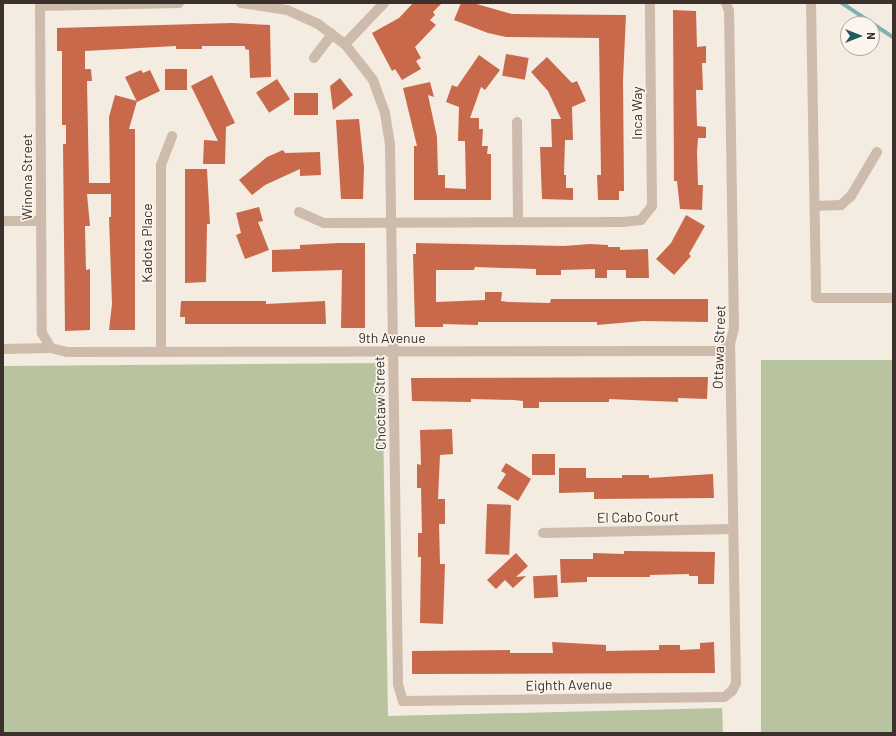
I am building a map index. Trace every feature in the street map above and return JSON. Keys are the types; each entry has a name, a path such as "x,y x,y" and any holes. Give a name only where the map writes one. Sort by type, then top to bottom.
{"street":[{"path":"40,4 179,3"},
{"name":"Choctaw Street","path":"241,3 287,10 318,24 332,34 344,44 373,80 385,113 390,144 398,684 404,702"},
{"path":"344,44 384,3"},
{"name":"Inca Way","path":"518,222 641,220 652,206 650,3"},
{"name":"Ottawa Street","path":"726,3 730,11 734,328 730,344 736,684 732,691"},
{"path":"811,3 816,298 893,298"},
{"name":"Winona Street","path":"40,4 42,333 51,348"},
{"path":"314,58 332,34"},
{"path":"299,212 324,223 518,222 517,122"},
{"name":"Kadota Place","path":"161,352 161,165 172,136"},
{"path":"815,206 841,205 851,196 877,152"},
{"path":"3,221 41,221"},
{"name":"9th Avenue","path":"3,349 51,348 67,352 721,351 730,344"},
{"name":"El Cabo Court","path":"543,533 734,529"},
{"name":"Eighth Avenue","path":"404,702 724,697 732,691"}],"green space":[{"path":"761,360 893,360 893,733 761,733"},
{"path":"382,363 388,716 722,708 723,733 3,733 3,366"}],"building":[{"path":"413,3 442,3 433,12 435,15 430,20 436,25 415,47 421,58 416,61 421,69 402,80 395,69 392,71 372,33 399,18"},
{"path":"461,3 473,3 512,14 626,15 623,80 624,191 619,191 619,200 598,200 597,175 601,175 599,38 506,37 488,33 454,20"},
{"path":"673,10 696,11 697,47 706,46 706,63 702,63 703,90 696,90 697,126 706,127 706,138 698,138 697,152 698,185 703,185 702,210 680,209 677,181 674,181"},
{"path":"232,23 270,25 271,77 250,78 249,50 245,49 245,46 202,46 202,49 176,49 176,46 85,51 85,69 91,69 92,81 87,81 89,183 110,183 109,117 115,95 137,101 129,129 135,129 135,330 109,330 112,304 109,217 111,217 111,194 87,194 90,226 85,226 86,270 90,269 90,330 65,331 63,144 66,144 66,125 62,125 62,51 57,51 57,28"},
{"path":"506,54 529,58 525,80 502,76"},
{"path":"479,55 500,70 485,90 481,87 470,118 479,118 479,129 483,129 482,146 488,146 487,154 491,154 491,200 414,200 414,146 417,146 403,88 430,82 434,97 428,95 437,137 438,175 445,175 445,188 466,189 465,141 458,141 459,107 446,102 452,85 457,87"},
{"path":"547,57 572,83 577,81 586,101 572,107 573,140 565,140 564,175 566,175 566,188 573,188 573,200 542,199 540,147 552,147 551,119 561,119 548,91 531,72"},
{"path":"165,69 187,69 187,90 165,90"},
{"path":"141,70 143,73 150,70 160,91 137,102 125,77"},
{"path":"212,75 235,123 226,127 225,164 203,164 204,140 218,141 191,86"},
{"path":"340,78 353,95 333,110 330,86"},
{"path":"277,79 290,99 269,113 256,93"},
{"path":"294,93 318,93 318,115 294,115"},
{"path":"359,119 364,167 363,199 341,199 336,120"},
{"path":"283,150 285,153 320,152 321,175 300,176 300,169 265,185 252,195 239,180 267,157"},
{"path":"185,169 207,169 210,224 207,224 206,282 185,283"},
{"path":"259,207 263,221 258,222 269,250 245,259 236,235 241,233 236,213"},
{"path":"686,215 705,226 689,254 691,256 674,275 656,259 671,243"},
{"path":"365,243 365,328 341,328 342,270 272,272 272,250 300,249 300,245"},
{"path":"416,243 564,246 590,244 620,247 620,250 648,249 649,278 626,278 626,270 607,270 607,278 595,278 595,269 561,270 561,275 536,275 536,269 475,267 474,270 436,270 436,302 485,300 485,292 502,292 501,301 508,302 550,303 551,299 708,299 708,322 643,321 597,325 597,322 478,322 478,325 443,324 443,327 415,327 413,254 416,254"},
{"path":"181,301 266,301 266,304 325,301 326,324 185,324 185,317 180,317"},
{"path":"708,377 707,399 678,398 678,402 609,399 609,402 539,402 539,408 523,408 523,401 514,400 471,399 471,402 412,401 411,378"},
{"path":"452,429 453,454 440,455 438,499 445,499 445,524 439,524 440,564 445,564 443,624 420,623 421,557 418,557 418,533 422,533 421,488 417,488 417,464 421,465 420,430"},
{"path":"532,454 555,454 555,475 532,475"},
{"path":"506,463 531,479 518,501 497,488 506,474 501,471"},
{"path":"559,468 586,468 586,478 622,478 622,475 649,475 649,478 713,474 714,498 594,499 594,492 559,493"},
{"path":"487,504 511,505 509,555 485,554"},
{"path":"624,551 715,552 714,584 698,584 698,576 689,576 689,574 650,575 650,577 587,577 587,582 561,583 560,559 593,559 593,553 624,554"},
{"path":"516,553 528,566 516,577 526,576 513,588 505,580 496,589 487,580"},
{"path":"557,575 558,597 534,598 533,576"},
{"path":"552,642 606,645 606,651 659,650 659,645 680,645 680,650 700,649 700,643 714,642 715,673 412,674 412,651 510,650 510,653 553,653"}],"waterway":[{"path":"842,3 893,37"}]}
